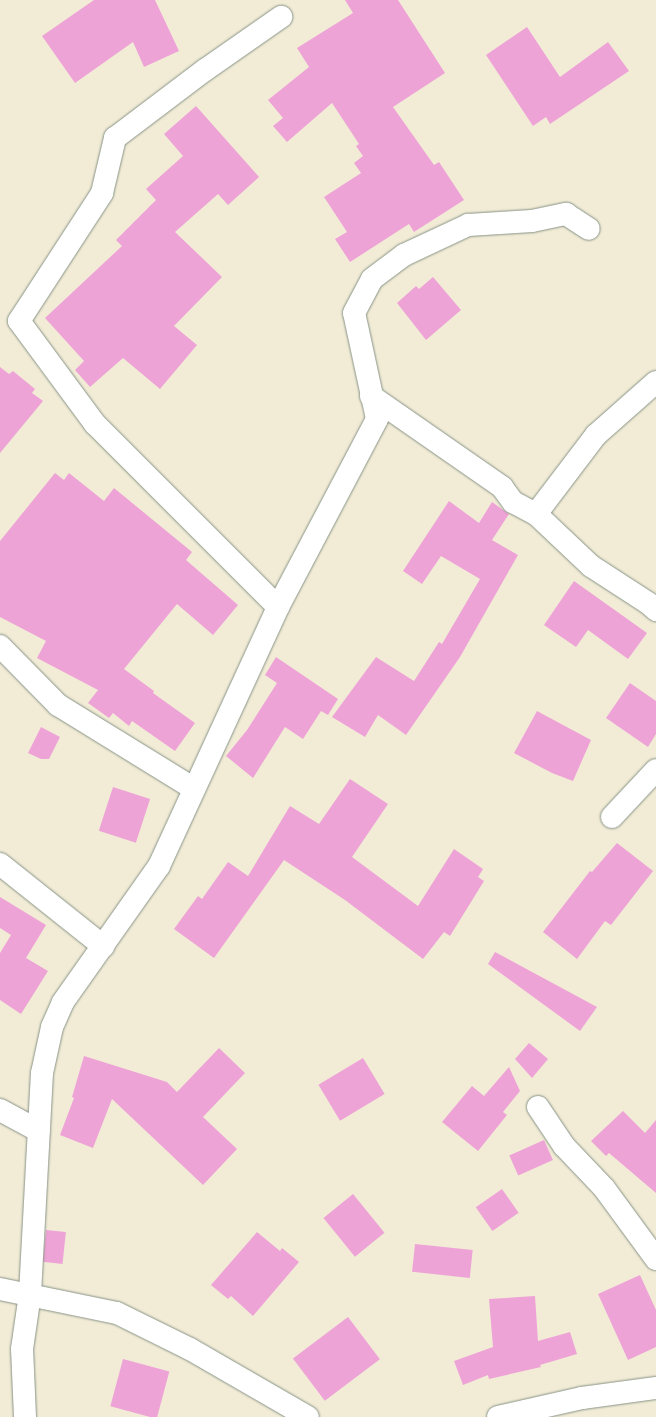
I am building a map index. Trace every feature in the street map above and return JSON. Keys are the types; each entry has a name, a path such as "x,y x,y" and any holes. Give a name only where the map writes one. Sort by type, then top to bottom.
{"street":[{"path":"278,607 96,424 20,321 102,193 115,138 205,70 281,17"},
{"path":"25,1417 22,1349 30,1294 42,1073 52,1027 63,1002 159,866 193,788 225,726 278,607 377,419 354,313 372,279 404,255 468,225 532,221 566,214 589,229"},
{"path":"536,514 596,435 656,382"},
{"path":"372,396 502,487 513,502 536,514 591,566 648,603 656,610"},
{"path":"0,646 58,705 193,788"},
{"path":"612,817 656,770"},
{"path":"0,864 103,946"},
{"path":"538,1108 564,1146 604,1188 656,1259"},
{"path":"0,1110 39,1132"},
{"path":"0,1288 117,1312 190,1349 308,1417"},
{"path":"498,1417 582,1398 656,1388"}],"building":[{"path":"94,0 155,0 179,51 144,67 133,42 75,83 42,36"},
{"path":"345,0 398,0 445,73 393,107 434,165 439,162 464,200 414,232 409,224 350,262 335,239 347,232 324,197 361,173 354,163 363,156 356,146 359,144 332,103 287,142 273,126 283,118 268,100 309,67 297,48 353,13"},
{"path":"527,27 560,77 608,42 629,71 550,124 546,117 533,126 486,55"},
{"path":"196,106 259,177 228,205 218,194 175,232 222,277 174,326 197,345 160,389 123,358 90,387 75,370 84,361 45,318 122,246 116,240 156,200 146,189 183,156 164,134"},
{"path":"433,277 461,310 426,340 397,303 416,286 419,289"},
{"path":"0,367 9,374 13,371 35,389 32,393 43,401 0,453"},
{"path":"55,473 64,480 69,473 104,501 114,488 192,552 186,560 238,605 213,635 177,604 124,669 154,691 153,693 195,723 175,751 132,721 129,726 113,713 109,718 88,703 98,690 37,658 46,641 0,617 0,541"},
{"path":"449,501 479,523 492,502 509,514 492,540 518,555 460,657 406,735 378,715 365,737 332,717 376,657 414,681 439,642 442,644 480,579 441,556 422,584 403,571"},
{"path":"574,581 647,633 628,659 588,630 576,647 544,625"},
{"path":"276,657 338,699 328,715 321,711 303,739 285,727 253,778 226,756 247,730 277,683 265,675"},
{"path":"630,683 656,701 656,734 648,747 606,718"},
{"path":"537,711 591,740 573,781 552,773 514,753"},
{"path":"41,727 60,737 49,759 41,759 28,753"},
{"path":"350,779 388,804 352,857 418,906 454,849 483,869 478,877 484,881 450,936 444,932 423,959 345,900 284,860 214,958 174,929 198,896 202,899 228,862 248,876 290,806 319,824"},
{"path":"113,787 150,799 136,843 99,831"},
{"path":"617,843 653,871 611,925 605,921 577,959 543,932 590,871 592,872"},
{"path":"0,897 46,925 26,958 48,971 21,1014 0,1000 0,953 11,935 0,928"},
{"path":"495,952 597,1007 580,1031 488,964"},
{"path":"529,1043 548,1059 532,1078 515,1059"},
{"path":"219,1048 245,1073 203,1117 237,1149 203,1185 112,1099 93,1148 60,1135 74,1098 72,1097 84,1056 167,1082 177,1092"},
{"path":"363,1058 385,1094 340,1121 318,1085"},
{"path":"509,1067 520,1091 503,1112 507,1115 478,1151 442,1122 472,1086 484,1096"},
{"path":"623,1111 645,1133 656,1120 656,1193 609,1153 606,1156 591,1141"},
{"path":"544,1140 553,1160 518,1176 509,1155"},
{"path":"502,1189 519,1213 492,1231 476,1207"},
{"path":"353,1194 384,1233 355,1257 323,1218"},
{"path":"46,1230 66,1232 63,1264 43,1262"},
{"path":"257,1232 280,1251 282,1248 299,1262 253,1316 231,1296 228,1299 211,1285"},
{"path":"415,1244 473,1250 470,1278 412,1272"},
{"path":"640,1275 656,1310 656,1347 628,1360 598,1294"},
{"path":"535,1296 538,1341 570,1332 577,1354 540,1365 541,1367 489,1379 488,1375 463,1385 454,1361 493,1347 489,1299"},
{"path":"348,1317 380,1359 325,1401 293,1359"},
{"path":"123,1359 169,1371 157,1417 150,1417 110,1406"}]}
